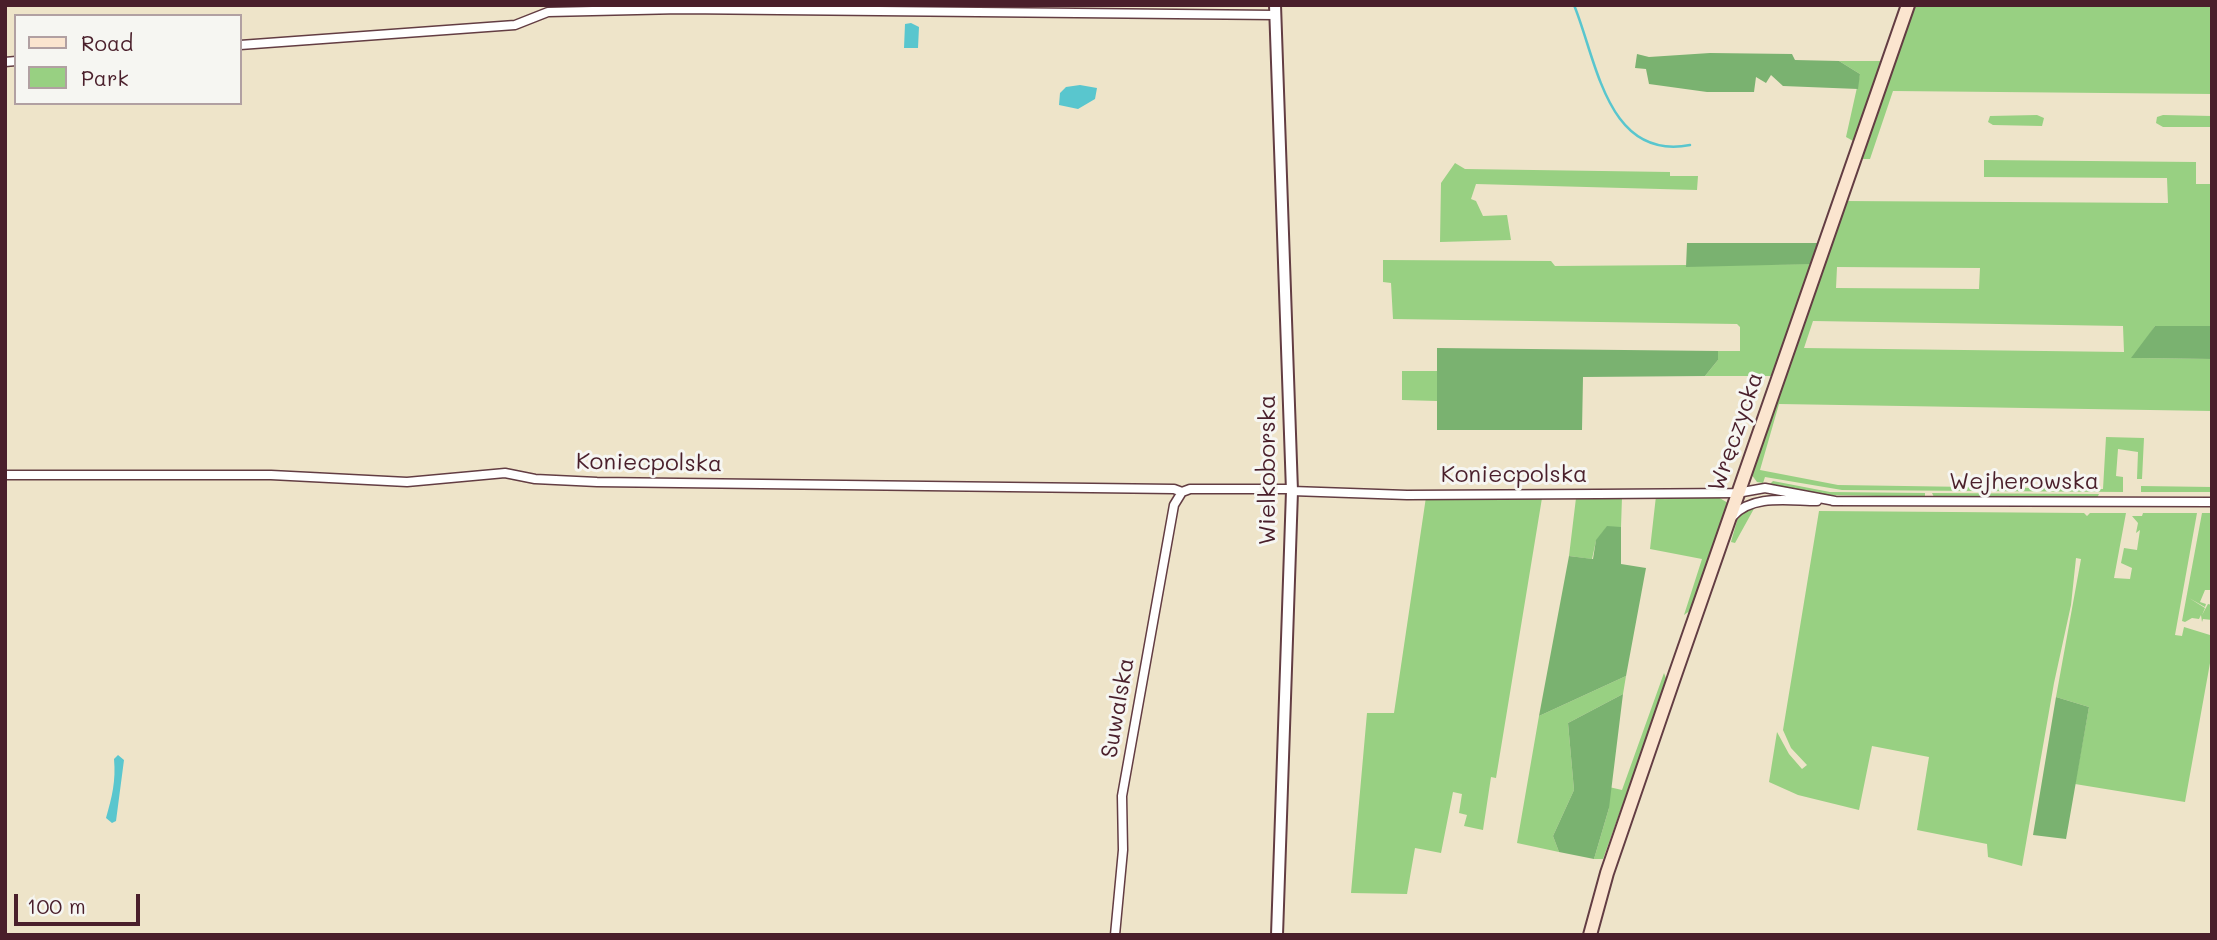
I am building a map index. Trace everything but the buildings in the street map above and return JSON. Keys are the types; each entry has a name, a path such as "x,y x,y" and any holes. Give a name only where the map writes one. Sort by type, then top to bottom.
{"main road":[{"name":"Wręczycka","path":"1590,935 1607,873 1726,524 1908,5"},
{"name":"Wręczycka","path":"1581,935 1607,873"}],"street":[{"path":"242,45 515,24 550,8 1275,10"},
{"name":"Wielkoborska","path":"1275,10 1292,490 1277,935"},
{"path":"1748,461 1753,481 1765,488"},
{"name":"Koniecpolska","path":"5,475 271,475 407,482 505,473 535,480 597,482 1029,486 1174,489 1182,492 1190,489 1408,495 1737,493"},
{"path":"1737,493 1765,488"},
{"name":"Wejherowska","path":"1765,488 1835,501"},
{"name":"Suwalska","path":"1115,935 1123,850 1122,796 1174,505 1182,492"},
{"path":"1737,493 1760,502"},
{"path":"1726,524 1742,507 1760,502"},
{"name":"Wejherowska","path":"1760,502 2212,502"}],"green space":[{"path":"1912,5 2212,5 2212,94 1893,91 1870,159 1859,159"},
{"path":"1710,53 1792,54 1795,60 1839,61 1860,74 1858,89 1783,86 1771,75 1766,83 1756,77 1754,92 1707,92 1649,84 1646,69 1635,68 1637,54 1649,57"},
{"path":"1839,61 1884,61 1855,142 1846,137 1860,74"},
{"path":"2037,115 2044,118 2042,126 1993,125 1988,122 1990,116"},
{"path":"2212,116 2212,127 2163,127 2156,123 2157,117"},
{"path":"1984,160 2196,162 2196,184 2212,184 2212,326 2155,326 2134,358 2212,359 2212,411 1779,404 1760,470 1838,485 2103,489 2106,437 2144,438 2142,479 2137,479 2138,452 2118,449 2116,476 2123,477 2123,492 1842,490 1765,477 1763,483 1757,482 1751,474 1844,201 2168,203 2167,178 1984,177","holes":["1837,267 1980,268 1979,289 1836,288","1813,321 2123,326 2124,352 1804,348"]},
{"path":"1455,163 1465,169 1670,172 1670,176 1698,176 1697,190 1476,184 1471,199 1476,201 1483,216 1507,215 1511,240 1440,242 1441,183"},
{"path":"1687,243 1821,243 1814,264 1686,267"},
{"path":"1383,260 1551,261 1555,266 1814,264 1775,376 1705,376 1718,360 1718,351 1740,351 1740,327 1737,324 1393,319 1391,283 1383,282"},
{"path":"2155,326 2212,326 2212,359 2131,358"},
{"path":"1437,348 1718,351 1718,360 1705,376 1583,377 1582,430 1437,430"},
{"path":"1402,371 1437,371 1437,401 1402,400"},
{"path":"1773,481 1830,492 1925,493 1925,497 1829,495 1769,485"},
{"path":"2141,486 2212,487 2212,492 2141,492"},
{"path":"1932,493 2099,494 2097,498 1934,497"},
{"path":"1656,496 1718,497 1728,503 1691,610 1684,615 1702,559 1650,549"},
{"path":"1426,497 1542,498 1496,778 1491,777 1483,830 1464,826 1467,815 1459,813 1462,794 1453,792 1441,853 1415,848 1407,894 1351,893 1367,713 1394,713"},
{"path":"1622,497 1621,527 1607,527 1596,541 1592,559 1569,556 1576,498"},
{"path":"1756,505 1735,543 1731,542 1739,514"},
{"path":"1819,511 2084,513 2087,516 2090,513 2126,513 2114,578 2130,579 2132,568 2121,563 2124,548 2137,550 2140,530 2136,533 2138,523 2132,516 2142,516 2143,513 2197,513 2175,635 2182,636 2184,627 2210,635 2212,629 2212,652 2185,802 2075,784 2089,707 2056,697 2081,559 2076,558 2071,605 2054,683 2022,866 1988,857 1987,844 1917,830 1929,757 1872,746 1859,810 1798,795 1769,782 1777,732 1789,754 1802,769 1807,765 1791,748 1783,730"},
{"path":"2202,513 2212,513 2212,590 2205,590 2200,602 2206,604 2205,607 2189,598 2205,608 2202,615 2208,604 2212,605 2212,620 2203,619 2202,622 2201,615 2199,619 2192,618 2185,622 2182,621"},
{"path":"1607,526 1621,527 1621,564 1646,568 1626,676 1539,716 1569,556 1593,559 1596,540"},
{"path":"1664,673 1667,681 1603,859 1594,859 1609,808 1609,787 1622,790"},
{"path":"1626,676 1623,694 1568,723 1574,790 1553,836 1559,852 1517,843 1539,716"},
{"path":"1623,694 1609,808 1594,859 1559,852 1553,836 1574,790 1568,723"},
{"path":"2056,697 2089,707 2066,839 2033,835"}],"water":[{"path":"911,23 919,27 918,48 904,48 905,24"},
{"path":"1080,85 1097,88 1095,99 1078,109 1059,105 1060,93 1066,87"},
{"path":"118,755 124,760 116,821 112,823 106,818 113,789 114,759"}],"waterway":[{"path":"1574,5 1599,78 1623,122 1640,138 1662,146 1690,145"}]}
